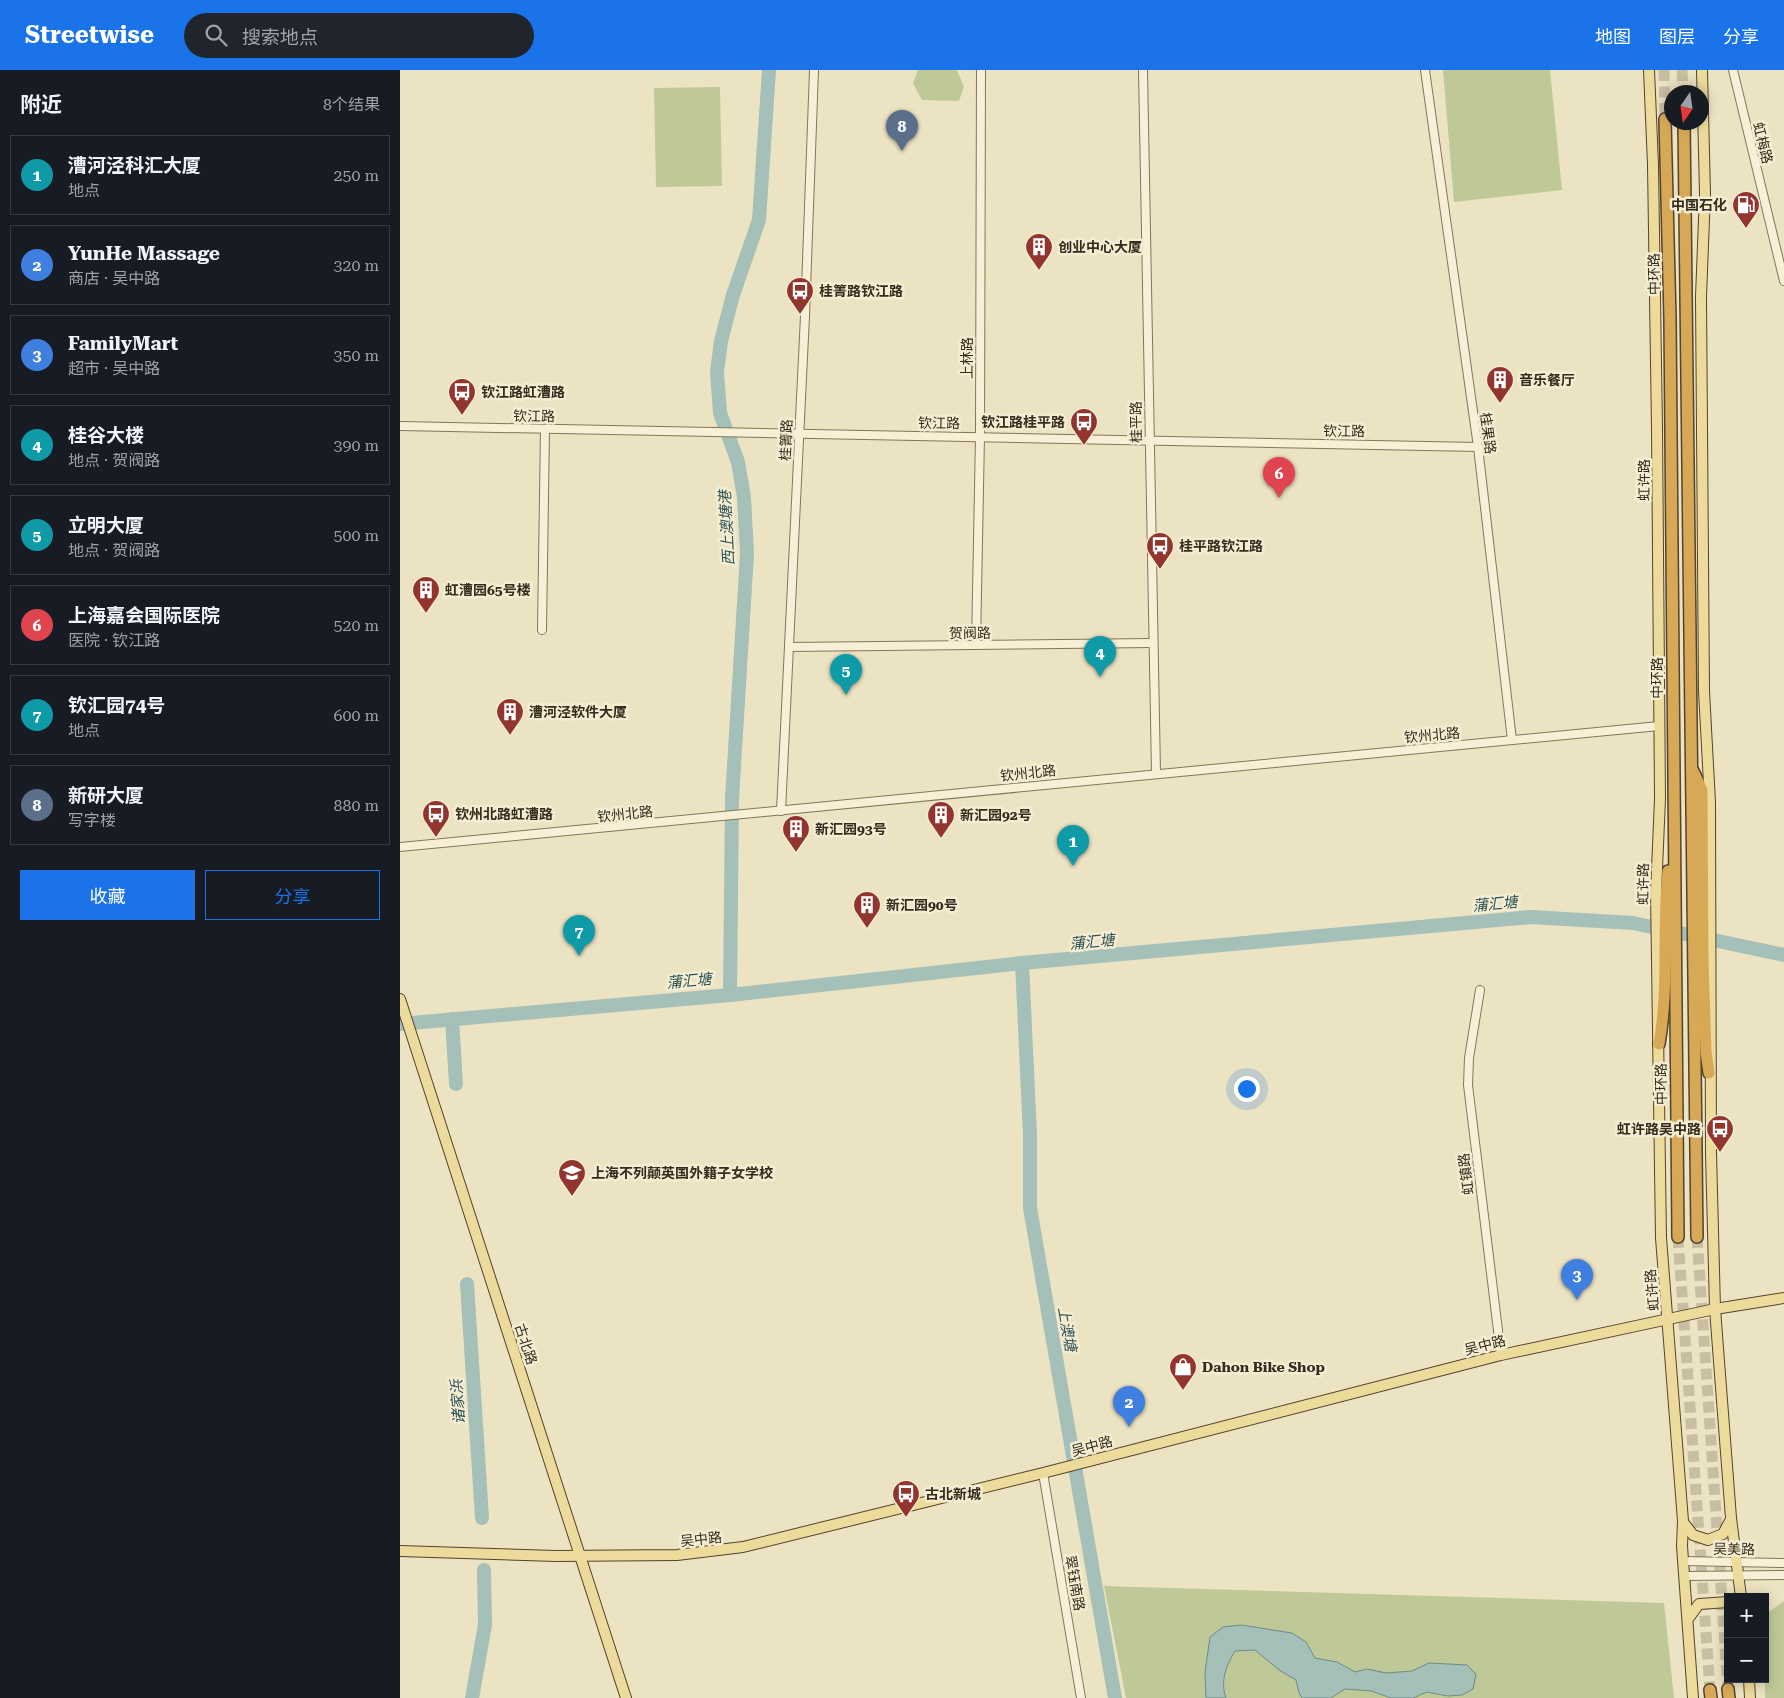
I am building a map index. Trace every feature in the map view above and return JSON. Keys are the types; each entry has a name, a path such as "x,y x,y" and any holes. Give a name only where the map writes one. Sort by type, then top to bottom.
{"highway":[{"name":"中环路","path":"1665,130 1670,327 1673,816 1665,906 1665,954 1678,1238"},
{"path":"1684,130 1688,318 1691,767 1702,913 1697,1237"},
{"path":"1659,1044 1663,1021 1665,954"},
{"path":"1702,960 1706,1052 1710,1073"}],"main road":[{"name":"虹许路","path":"1649,70 1654,204 1660,799 1665,906 1665,954"},
{"path":"1702,70 1705,193 1701,297 1704,682 1710,802 1702,913 1702,960"},
{"name":"古北路","path":"400,999 626,1698"},
{"name":"虹许路","path":"1659,1044 1661,1238 1683,1521 1684,1576 1693,1698"},
{"path":"1710,1073 1715,1309 1731,1518 1740,1593"},
{"name":"吴中路","path":"400,1552 580,1556 677,1555 743,1547 1043,1474 1288,1408 1501,1355 1668,1318 1784,1298"},
{"path":"1683,1521 1693,1535 1708,1540 1723,1534 1731,1518"},
{"path":"1688,1619 1699,1604 1724,1602"},
{"path":"1748,1683 1750,1698"}],"street":[{"name":"桂箐路","path":"781,811 814,70"},
{"name":"上林路","path":"976,645 980,436 981,70"},
{"name":"桂平路","path":"1143,70 1148,439 1156,773"},
{"name":"桂果路","path":"1426,70 1478,447 1512,740"},
{"name":"虹梅路","path":"1733,70 1784,281"},
{"name":"钦江路","path":"400,426 1148,439 1478,447"},
{"path":"542,630 545,429"},
{"name":"贺阀路","path":"789,647 1152,644"},
{"name":"钦州北路","path":"400,848 1156,773 1659,726"},
{"name":"虹镇路","path":"1480,990 1469,1058 1468,1085 1501,1355"},
{"name":"翠钰南路","path":"1043,1474 1081,1698"},
{"name":"吴美路","path":"1684,1562 1737,1561 1784,1563"},
{"name":"吴美路","path":"1684,1576 1784,1575"}],"green space":[{"path":"918,70 957,70 964,87 959,101 922,100 913,83"},
{"path":"1443,70 1550,70 1562,190 1454,202"},
{"path":"720,87 722,186 656,187 654,88"},
{"path":"1104,1586 1664,1603 1674,1698 1126,1698"},
{"path":"1784,1601 1784,1698 1765,1698 1765,1683 1769,1683 1770,1611"}],"water":[{"path":"1241,1625 1292,1633 1306,1642 1315,1658 1337,1662 1355,1672 1367,1669 1386,1673 1412,1671 1429,1663 1467,1665 1476,1674 1473,1689 1462,1695 1448,1696 1427,1692 1413,1698 1391,1698 1371,1691 1345,1689 1331,1698 1302,1698 1296,1680 1279,1670 1255,1650 1235,1651 1225,1674 1224,1692 1226,1698 1206,1698 1205,1672 1210,1637 1223,1627"}],"waterway":[{"name":"西上澳塘港","path":"730,995 732,799 747,554 744,497 738,462 720,413 717,372 721,341 733,295 759,220 769,70"},
{"name":"蒲汇塘","path":"400,1024 730,995 1022,963 1531,917 1633,923 1784,955"},
{"name":"上澳塘","path":"1022,963 1030,1135 1030,1208 1115,1698"},
{"name":"诸家浜","path":"452,1019 456,1084"},
{"name":"诸家浜","path":"467,1284 482,1518"},
{"name":"诸家浜","path":"472,1698 485,1625 484,1570"}],"tunnel":[{"path":"1664,70 1664,85"},
{"path":"1682,70 1683,85"},
{"path":"1678,1237 1710,1690"},
{"path":"1697,1237 1728,1689"}],"place":[{"name":"新研大厦","path":"902,151"},
{"name":"中国石化","path":"1746,229"},
{"name":"创业中心大厦","path":"1039,271"},
{"name":"桂箐路钦江路","path":"800,315"},
{"name":"音乐餐厅","path":"1500,404"},
{"name":"钦江路虹漕路","path":"462,416"},
{"name":"钦江路桂平路","path":"1084,446"},
{"name":"上海嘉会国际医院","path":"1279,498"},
{"name":"桂平路钦江路","path":"1160,570"},
{"name":"虹漕园65号楼","path":"426,614"},
{"name":"桂谷大楼","path":"1100,677"},
{"name":"立明大厦","path":"846,695"},
{"name":"漕河泾软件大厦","path":"510,736"},
{"name":"钦州北路虹漕路","path":"436,838"},
{"name":"新汇园92号","path":"941,839"},
{"name":"新汇园93号","path":"796,853"},
{"name":"漕河泾科汇大厦","path":"1073,866"},
{"name":"新汇园90号","path":"867,929"},
{"name":"钦汇园74号","path":"579,956"},
{"name":"虹许路吴中路","path":"1720,1153"},
{"name":"上海不列颠英国外籍子女学校","path":"572,1197"},
{"name":"FamilyMart","path":"1577,1300"},
{"name":"Dahon Bike Shop","path":"1183,1391"},
{"name":"YunHe Massage","path":"1129,1427"},
{"name":"古北新城","path":"906,1518"}]}
